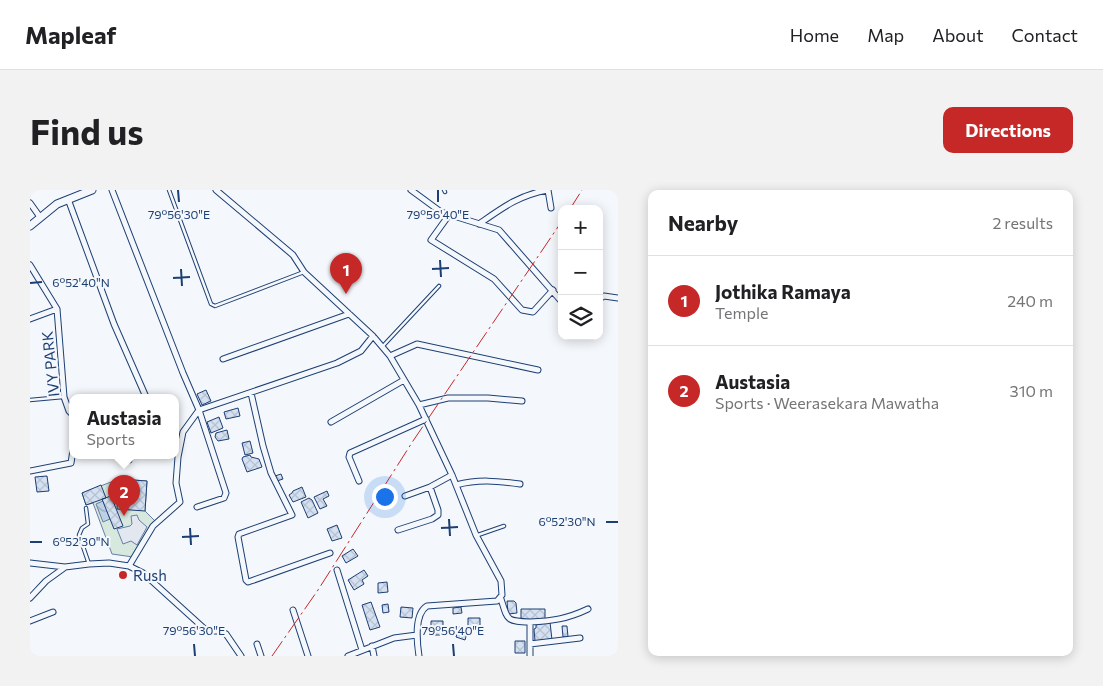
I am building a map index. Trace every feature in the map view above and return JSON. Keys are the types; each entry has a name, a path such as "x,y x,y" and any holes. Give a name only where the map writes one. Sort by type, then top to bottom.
{"main road":[{"path":"30,226 57,204 92,190"}],"street":[{"path":"112,190 179,364 199,410 226,493 224,498 197,507"},
{"path":"216,190 293,255 304,272 374,336 390,356 419,405 452,475 476,535 501,581 503,591 501,599 507,618 513,622 559,620 588,609"},
{"path":"411,190 441,212 499,230 558,297"},
{"path":"478,224 514,200 531,193 548,190 550,208"},
{"path":"68,199 114,324 145,394"},
{"path":"30,203 40,217"},
{"path":"449,215 431,240 494,279 522,310 532,312 553,290"},
{"name":"IVY PARK","path":"30,265 57,309 64,397 69,411"},
{"path":"603,297 618,298"},
{"name":"IVY PARK","path":"30,319 57,309"},
{"path":"223,359 349,314"},
{"path":"179,452 183,432 199,410 337,363 361,351 374,336"},
{"path":"390,356 417,344 538,370"},
{"path":"332,422 404,380"},
{"path":"251,393 263,446 272,473 292,515 240,534 238,537 246,580 248,582 330,553"},
{"path":"419,405 448,398 488,398 522,401"},
{"path":"359,482 348,457 350,454 426,420"},
{"path":"30,471 71,463 72,459"},
{"path":"129,566 153,526 180,502 176,483 178,459"},
{"path":"406,496 430,487 452,475"},
{"path":"456,485 488,480 520,484"},
{"path":"398,530 432,519 438,515 430,487"},
{"path":"30,563 65,568 110,563 129,566 143,573 207,631 220,631 226,634 241,656"},
{"path":"30,598 46,582 65,568"},
{"path":"338,570 362,650"},
{"path":"419,656 417,635 420,615 427,606 492,602 501,599"},
{"path":"293,610 308,656"},
{"path":"30,621 53,612"},
{"path":"530,622 530,656"},
{"path":"348,656 394,638 417,635"},
{"path":"530,644 580,638"},
{"path":"257,644 261,656"},
{"path":"372,646 374,656"}],"lane":[{"path":"169,190 211,304 216,306 304,272"},
{"path":"382,347 439,286"},
{"path":"30,400 64,397"},
{"path":"86,508 89,522 82,528 79,535 89,564"},
{"path":"476,535 504,526"}],"shaded area":[{"path":"119,479 147,481 145,511 155,521 151,524 133,557 112,554 93,503 86,505 82,493"},
{"path":"137,515 139,520 147,527 137,545 131,541 123,544 117,529 130,526 132,524 131,516"}],"water":[{"path":"103,501 110,519 103,522 96,504"}],"building":[{"path":"206,390 211,401 202,405 197,394"},
{"path":"238,408 240,416 226,419 224,412"},
{"path":"219,417 223,428 211,433 207,422"},
{"path":"227,430 229,439 218,441 215,437 216,433"},
{"path":"250,441 253,453 245,455 242,443"},
{"path":"250,455 259,459 262,467 247,472 242,459"},
{"path":"281,474 283,479 277,481 275,476"},
{"path":"47,476 49,491 37,492 35,477"},
{"path":"119,479 147,481 145,511 117,509"},
{"path":"101,485 106,498 86,505 82,493"},
{"path":"302,487 306,497 293,502 289,495"},
{"path":"327,491 329,496 323,499 327,506 320,509 314,497"},
{"path":"111,496 123,526 114,529 102,499"},
{"path":"309,498 312,500 318,513 308,518 301,502"},
{"path":"337,525 342,538 332,541 327,529"},
{"path":"353,549 358,556 346,563 342,556"},
{"path":"364,570 368,576 362,580 364,584 354,590 348,580"},
{"path":"387,582 388,592 378,593 378,583"},
{"path":"507,601 514,601 516,603 517,613 508,614"},
{"path":"371,602 380,627 370,630 362,605"},
{"path":"388,604 389,612 383,613 382,605"},
{"path":"401,607 413,608 412,618 400,617"},
{"path":"461,607 462,613 453,614 453,608"},
{"path":"521,609 545,609 545,619 521,620"},
{"path":"468,618 480,618 480,627 468,627"},
{"path":"431,621 443,621 443,635 431,635"},
{"path":"550,622 552,640 535,641 534,629 536,625"},
{"path":"562,626 567,626 568,637 563,637"},
{"path":"459,627 468,630 465,640 456,637"},
{"path":"515,641 525,641 525,653 515,653"}],"power":[{"path":"573,205 582,190"},
{"path":"272,656 318,590 413,441 558,227"}],"place":[{"name":"Jothika Ramaya","path":"346,294"},
{"name":"Austasia","path":"124,516"},
{"name":"Rush","path":"123,575"}]}
